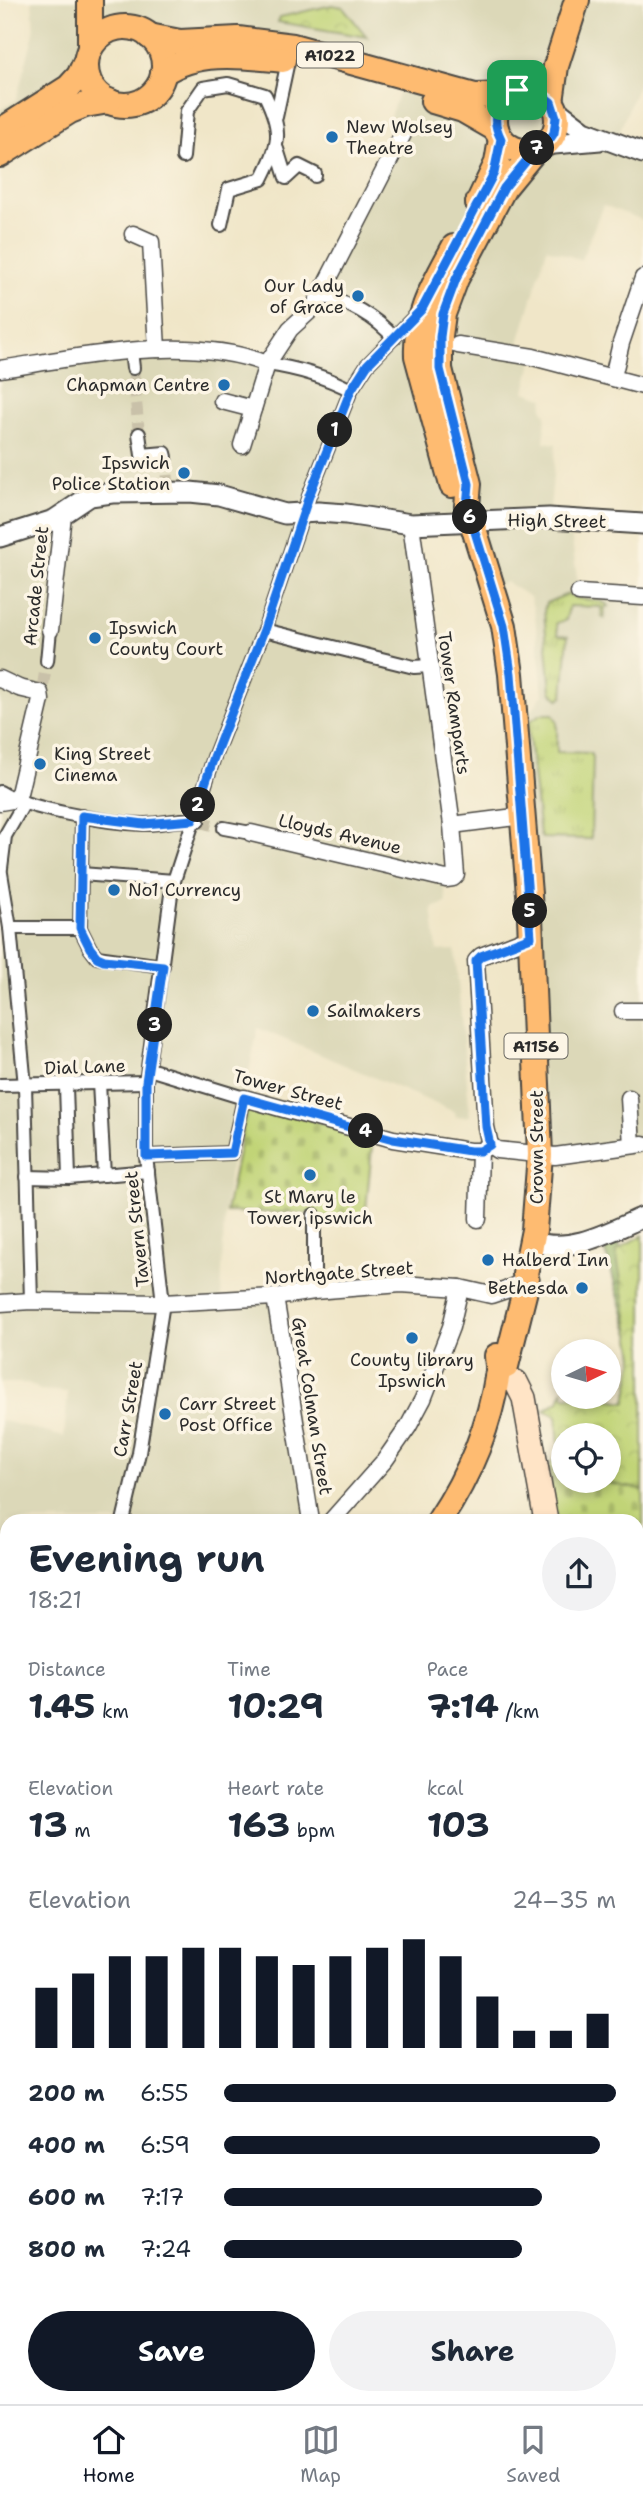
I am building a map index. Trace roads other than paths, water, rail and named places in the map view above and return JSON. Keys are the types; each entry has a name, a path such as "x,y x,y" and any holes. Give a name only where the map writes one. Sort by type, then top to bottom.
{"main road":[{"path":"90,0 87,74 91,85 108,101 118,104 138,103 155,91 163,73 161,52 138,31 106,13 96,0"},
{"path":"574,8 555,66 554,133 540,147 517,149 499,134 496,110 540,65 574,8"},
{"path":"0,131 69,87 79,76 88,55 105,32 138,31"},
{"name":"A1022","path":"138,31 180,43 238,39 293,46 475,96 512,92"},
{"name":"A1022","path":"163,73 175,65 199,58 245,56 288,61 463,110 499,134"},
{"path":"512,92 528,89 538,92 553,105"},
{"path":"0,155 76,108 108,101"},
{"name":"A1156","path":"422,309 494,173 499,134"},
{"name":"A1156","path":"449,341 443,314 456,279 504,188 540,147"},
{"name":"Crown Street","path":"422,309 417,356 455,494 469,513"},
{"name":"Crown Street","path":"449,341 440,369 469,484 469,513 504,626 511,674 531,937 540,1155 527,1261"},
{"name":"A1156","path":"443,1514 471,1466 498,1372 506,1366 527,1282 527,1261"},
{"path":"498,1372 516,1382 524,1398 545,1514"}],"street":[{"path":"288,61 276,117 277,149 286,177 299,166 315,176"},
{"path":"183,157 187,111 203,88 228,84 265,94 276,117"},
{"path":"553,105 584,131 643,153"},
{"path":"242,445 267,364 290,329 314,307 320,297 403,134"},
{"path":"540,147 605,139"},
{"path":"221,225 229,189 262,179 277,149"},
{"path":"133,234 151,242 157,349"},
{"path":"613,377 621,343 643,278"},
{"path":"320,297 336,298 384,327 394,338"},
{"name":"Tavern Street","path":"163,1303 146,1156 147,1076 174,881 196,821 214,757 264,630 309,496 351,390 367,365 422,309"},
{"path":"449,341 533,357 643,386"},
{"path":"0,369 157,349 251,358 351,390"},
{"path":"131,351 133,368"},
{"path":"222,401 253,409"},
{"path":"139,435 142,455 165,453 166,457"},
{"name":"High Street","path":"0,537 47,523 90,496 169,487 219,495 285,514 346,514 411,524 469,513 643,523"},
{"name":"Arcade Street","path":"47,661 62,515"},
{"name":"Tower Ramparts","path":"411,524 457,872 453,878 446,879"},
{"path":"579,593 643,597"},
{"path":"264,630 414,667 429,666"},
{"path":"0,678 19,688 42,689 19,793 9,799"},
{"path":"9,799 82,816 144,824 196,821"},
{"path":"9,799 1,867 10,928 25,1086 31,1301"},
{"path":"82,816 80,928 90,948 97,957 163,966"},
{"path":"452,825 523,816"},
{"name":"Lloyds Avenue","path":"224,828 446,879"},
{"path":"81,874 174,881"},
{"path":"10,928 80,928"},
{"path":"478,1219 486,1127 476,961 481,956 531,937"},
{"path":"623,1011 643,1011"},
{"name":"Dial Lane","path":"0,1086 66,1086 147,1076"},
{"name":"Tower Street","path":"147,1076 244,1098 393,1139 555,1156 638,1145"},
{"path":"99,1083 104,1175"},
{"path":"66,1086 69,1178"},
{"path":"146,1156 232,1153 244,1098"},
{"path":"629,1098 638,1145"},
{"path":"27,1177 69,1178 148,1171"},
{"path":"314,1215 314,1291"},
{"path":"527,1261 552,1256 572,1245 643,1217"},
{"name":"Northgate Street","path":"0,1303 163,1303 275,1297 401,1284 460,1288 491,1294 527,1261"},
{"path":"337,1514 385,1460 417,1411 450,1327 460,1288"},
{"name":"Great Colman Street","path":"275,1297 310,1514"},
{"name":"Carr Street","path":"124,1514 139,1453 163,1303"}],"tunnel":[{"path":"133,368 139,434"},
{"path":"166,457 168,482"},
{"path":"43,685 47,661"},
{"path":"200,822 224,828"}],"place":[{"name":"New Wolsey Theatre","path":"332,137"},
{"name":"Our Lady of Grace","path":"358,296"},
{"name":"Chapman Centre","path":"224,385"},
{"name":"Ipswich Police Station","path":"184,473"},
{"name":"Ipswich County Court","path":"95,638"},
{"name":"King Street Cinema","path":"40,764"},
{"name":"No1 Currency","path":"114,890"},
{"name":"Sailmakers","path":"313,1011"},
{"name":"St Mary le Tower, ipswich","path":"310,1175"},
{"name":"Halberd Inn","path":"488,1260"},
{"name":"Bethesda","path":"582,1288"},
{"name":"County library Ipswich","path":"412,1338"},
{"name":"Carr Street Post Office","path":"165,1414"}]}
